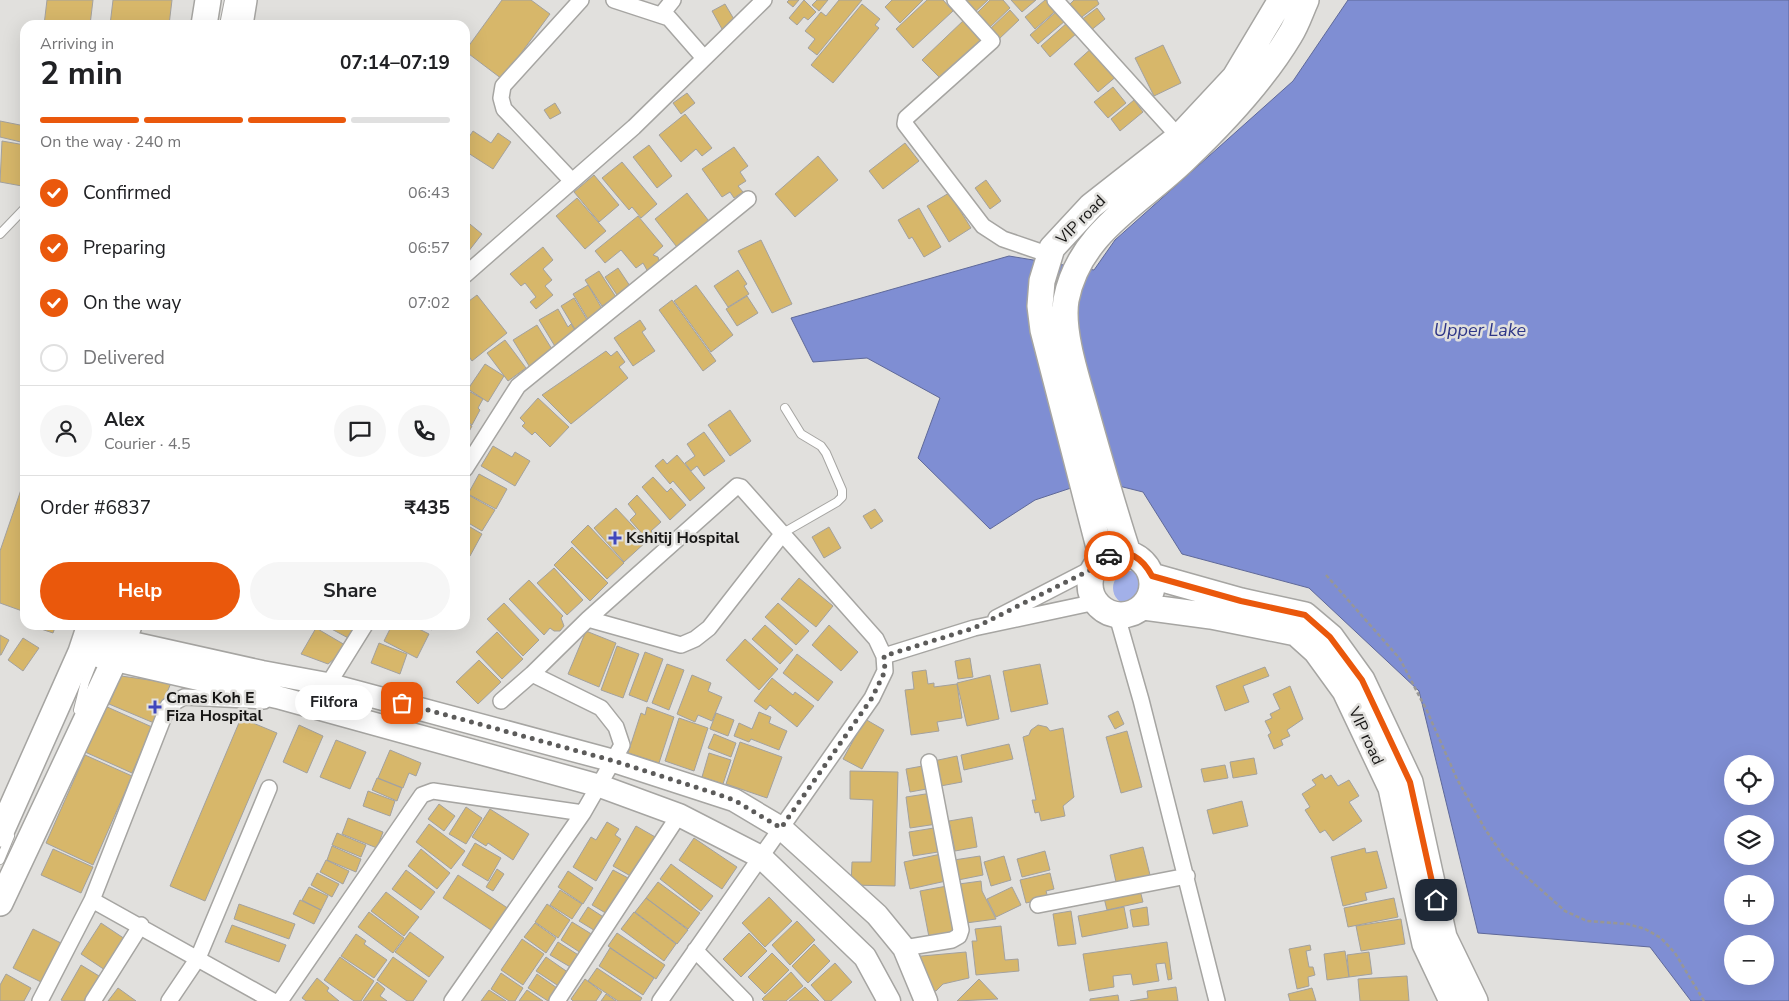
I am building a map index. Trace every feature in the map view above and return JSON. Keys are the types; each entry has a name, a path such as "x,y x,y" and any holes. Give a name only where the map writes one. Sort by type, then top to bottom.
{"main road":[{"path":"205,20 208,0"},
{"path":"241,20 244,0"},
{"name":"VIP road","path":"1128,553 1100,506 1042,322 1040,306 1042,281 1052,248 1092,206 1179,137 1235,77 1281,0"},
{"name":"VIP road","path":"1096,602 1091,594 1089,581 1098,564 1100,506 1068,347 1066,301 1081,258 1110,222 1183,161 1254,85 1291,34 1306,0"},
{"path":"1098,564 1115,553 1128,553 1138,558 1152,576 1152,592 1144,607"},
{"name":"VIP road","path":"1152,576 1241,601 1305,615 1330,637 1362,680 1410,782 1444,937 1475,1001"},
{"path":"1096,602 1101,609 1117,616"},
{"name":"VIP road","path":"1117,616 1132,614 1144,607 1211,616 1296,633 1316,651 1345,691 1391,788 1425,944 1452,1001"},
{"path":"7,830 103,640"},
{"path":"0,903 103,640"}],"street":[{"path":"572,181 504,109 501,98 503,86 581,0"},
{"path":"614,0 633,8 661,15 677,26 704,58"},
{"path":"661,15 673,0"},
{"path":"470,271 634,127 764,0"},
{"path":"955,0 992,41 906,118 905,124 983,226 1003,240 1049,258"},
{"path":"1055,0 1179,137"},
{"path":"470,461 518,386 748,199"},
{"path":"501,701 532,674 588,619 737,486 741,487 876,638 884,656 885,671 872,698 660,1001"},
{"path":"588,619 681,645 695,639 708,628 783,533"},
{"path":"974,628 1098,564"},
{"path":"884,656 974,628 1096,602"},
{"path":"1117,616 1187,876 1217,1001"},
{"path":"314,707 362,630"},
{"path":"103,640 327,684 614,761 734,800 781,828 877,915 904,948 926,1001"},
{"path":"103,640 277,697 600,786 679,815 761,856 865,957 889,1001"},
{"path":"452,1001 600,786 622,745 616,727 601,708 532,674"},
{"path":"40,1001 92,900 168,706 184,697 259,702 277,697"},
{"path":"904,948 952,940 959,936 960,930 929,762"},
{"path":"169,1001 198,958 268,788"},
{"path":"280,1001 422,795 433,791 582,813"},
{"path":"557,1001 679,815"},
{"path":"1038,905 1187,876"},
{"path":"92,900 141,925 273,1001"},
{"path":"93,1001 141,925"},
{"path":"695,950 745,1001"}],"lane":[{"path":"225,20 229,0"},
{"path":"0,234 20,213"},
{"path":"783,533 842,497 842,490 826,453 821,446 802,434 785,408"},
{"path":"76,715 85,682 103,640"},
{"path":"69,707 85,682"},
{"path":"0,860 7,830"},
{"path":"6,868 7,830"}],"path":[{"path":"1326,575 1400,658 1458,779 1485,829 1504,858 1565,911 1587,920 1628,924 1645,928 1661,938 1675,953 1704,1001"}],"shaded area":[{"path":"1130,571 1142,576 1147,588 1142,600 1130,605 1118,600 1113,588 1118,576"}],"water":[{"name":"Upper Lake","path":"1348,0 1789,0 1789,1001 1691,1001 1650,947 1478,933 1419,691 1309,588 1182,554 1143,492 1095,480 1035,500 990,529 918,458 940,398 867,358 813,362 791,318 1009,256 1094,270 1115,240 1293,81"}],"building":[{"path":"47,0 93,0 91,20 45,20"},
{"path":"113,0 172,0 170,20 111,20"},
{"path":"502,0 531,0 550,14 502,79 470,55 470,44"},
{"path":"789,0 799,0 793,7 787,2"},
{"path":"804,0 816,12 808,20 804,17 797,25 789,18"},
{"path":"817,0 828,0 819,11 812,5"},
{"path":"839,0 862,0 817,55 808,48 815,39 805,31 821,12 826,16"},
{"path":"892,0 923,0 900,23 885,7"},
{"path":"927,0 943,0 953,11 913,48 896,29"},
{"path":"958,0 988,0 972,15"},
{"path":"990,0 1003,0 1010,8 989,28 976,14"},
{"path":"1011,0 1036,0 1022,12"},
{"path":"1045,0 1052,0 1059,8 1035,29 1025,17"},
{"path":"1074,0 1097,0 1099,4 1078,20 1068,6"},
{"path":"725,4 735,21 722,29 712,11"},
{"path":"862,4 880,19 875,25 879,28 833,83 811,65"},
{"path":"1097,8 1105,19 1090,31 1081,20"},
{"path":"1010,10 1019,20 999,39 990,29"},
{"path":"1057,11 1065,21 1038,44 1030,35"},
{"path":"965,19 984,39 942,80 922,60"},
{"path":"1068,22 1077,33 1050,57 1041,46"},
{"path":"1163,45 1181,83 1154,96 1135,58"},
{"path":"1094,46 1118,75 1098,92 1074,64"},
{"path":"1113,87 1126,103 1108,118 1094,102"},
{"path":"687,93 695,103 681,114 673,103"},
{"path":"1134,100 1143,112 1120,131 1111,119"},
{"path":"555,103 561,113 550,119 544,110"},
{"path":"685,114 712,148 702,156 696,149 681,162 659,135"},
{"path":"0,121 20,125 20,142 0,137"},
{"path":"473,131 491,143 498,133 511,142 493,169 470,154 470,136"},
{"path":"2,141 20,144 20,186 0,182"},
{"path":"905,143 919,161 883,189 869,171"},
{"path":"649,145 672,176 657,188 633,157"},
{"path":"734,147 748,166 740,172 746,181 738,186 743,192 734,198 730,192 722,197 702,169"},
{"path":"818,156 838,180 795,217 775,194"},
{"path":"622,162 657,204 641,218 632,207 629,210 602,178"},
{"path":"594,175 619,205 599,222 574,192"},
{"path":"986,180 1001,201 990,209 975,188"},
{"path":"687,193 712,225 680,251 655,219"},
{"path":"949,193 971,228 949,242 927,206"},
{"path":"577,198 606,231 585,249 556,216"},
{"path":"919,208 941,247 924,257 912,237 909,239 898,220"},
{"path":"638,216 663,246 653,255 658,257 660,264 648,272 643,263 636,268 621,250 605,263 595,251"},
{"path":"470,224 482,234 470,249"},
{"path":"761,240 792,304 772,313 738,251"},
{"path":"543,247 553,260 543,269 552,280 545,286 553,295 536,309 530,302 536,297 525,283 521,286 510,274"},
{"path":"618,268 632,289 619,298 605,277"},
{"path":"738,270 747,284 744,286 749,294 728,307 714,286"},
{"path":"599,271 616,297 602,306 585,280"},
{"path":"588,285 604,312 589,321 573,294"},
{"path":"696,285 733,335 711,352 674,301"},
{"path":"477,295 507,333 472,361 470,358 470,300"},
{"path":"747,296 758,313 737,326 726,309"},
{"path":"574,298 589,323 576,331 561,306"},
{"path":"672,300 716,361 703,371 659,310"},
{"path":"558,309 568,327 571,324 578,335 556,348 539,320"},
{"path":"640,320 646,329 642,332 655,351 633,366 614,338"},
{"path":"537,325 555,354 531,369 513,340"},
{"path":"505,340 526,368 508,381 487,353"},
{"path":"606,351 611,356 617,351 625,362 619,367 628,378 571,424 542,395"},
{"path":"485,364 504,376 488,402 470,390 470,386"},
{"path":"470,392 483,399 478,408 480,410 472,425 470,424"},
{"path":"538,398 569,427 550,447 535,432 532,435 522,426 525,423 520,418"},
{"path":"730,410 751,441 730,456 708,425"},
{"path":"704,432 725,461 704,476 697,466 691,471 685,463 695,456 687,444"},
{"path":"493,446 512,457 515,452 530,461 515,486 481,466"},
{"path":"677,455 705,488 690,501 673,481 670,484 655,466 663,459 667,464"},
{"path":"479,474 507,489 496,509 470,495 470,490"},
{"path":"653,477 667,492 671,488 686,505 670,520 642,487"},
{"path":"20,493 20,610 0,603 0,551"},
{"path":"637,495 661,522 651,531 657,538 651,544 630,520 636,514 628,504"},
{"path":"470,496 495,510 482,531 470,524"},
{"path":"616,508 647,541 624,562 594,528"},
{"path":"875,509 883,521 871,529 863,516"},
{"path":"588,525 624,563 607,579 571,542"},
{"path":"470,527 482,534 470,556"},
{"path":"829,527 841,548 824,558 812,537"},
{"path":"572,547 608,583 590,601 554,565"},
{"path":"554,568 583,600 567,615 537,583"},
{"path":"799,578 833,606 816,627 781,599"},
{"path":"529,580 563,616 561,618 564,626 560,631 554,631 550,628 544,635 509,599"},
{"path":"504,603 539,640 523,656 487,619"},
{"path":"778,603 809,631 796,645 765,617"},
{"path":"765,625 793,650 780,664 752,639"},
{"path":"829,625 858,652 841,671 812,645"},
{"path":"315,630 319,630 345,645 340,654 328,664 301,654"},
{"path":"333,630 357,630 352,640"},
{"path":"390,630 421,630 429,634 417,658 384,641"},
{"path":"586,631 616,643 599,687 568,674"},
{"path":"497,632 523,659 502,679 476,652"},
{"path":"0,635 9,640 1,655 0,655"},
{"path":"23,638 39,648 23,671 8,660"},
{"path":"745,639 778,669 759,690 726,660"},
{"path":"379,643 407,654 400,674 371,663"},
{"path":"617,646 639,654 623,698 601,690"},
{"path":"645,652 663,659 647,702 629,695"},
{"path":"797,654 833,682 818,701 783,673"},
{"path":"970,658 973,677 958,679 955,661"},
{"path":"479,660 501,682 478,704 456,682"},
{"path":"667,664 684,670 669,710 652,703"},
{"path":"1040,664 1048,704 1011,712 1003,671"},
{"path":"1265,667 1269,676 1243,686 1249,702 1225,711 1216,686"},
{"path":"926,670 928,684 934,683 934,687 957,684 962,718 937,722 939,731 911,735 905,690 914,689 912,672"},
{"path":"692,675 711,683 708,691 722,697 712,721 698,715 695,722 677,714"},
{"path":"990,675 999,719 967,726 957,683"},
{"path":"121,676 171,683 154,723 109,704"},
{"path":"772,678 793,695 795,692 814,706 797,727 770,705 766,710 754,701"},
{"path":"1290,686 1303,719 1287,730 1290,736 1281,740 1283,745 1274,749 1268,735 1271,733 1265,721 1272,718 1270,714 1280,709 1273,694"},
{"path":"105,706 152,727 132,773 85,752"},
{"path":"647,707 674,717 659,763 628,753 641,713 645,715"},
{"path":"1118,711 1124,724 1115,729 1108,716"},
{"path":"759,712 771,717 769,723 787,731 779,750 751,739 749,742 734,736 739,723 752,729"},
{"path":"716,713 734,720 728,736 710,729"},
{"path":"241,718 277,733 205,901 170,886"},
{"path":"679,718 708,728 694,771 665,761"},
{"path":"865,719 884,730 862,769 843,759"},
{"path":"299,725 323,736 307,773 283,762"},
{"path":"1038,725 1047,727 1050,731 1063,728 1074,797 1063,806 1065,816 1041,821 1039,812 1035,813 1032,800 1036,800 1023,737 1029,735 1031,730"},
{"path":"1127,731 1142,787 1121,793 1106,737"},
{"path":"714,734 736,743 731,757 708,748"},
{"path":"336,740 366,752 350,789 320,777"},
{"path":"740,742 782,757 767,798 726,784"},
{"path":"1009,744 1013,759 964,770 961,755"},
{"path":"390,750 421,763 416,776 409,773 403,788 378,778"},
{"path":"709,753 731,760 723,784 702,777"},
{"path":"85,755 132,776 93,865 46,843"},
{"path":"957,756 962,782 935,787 929,762"},
{"path":"1254,758 1257,774 1233,778 1230,762"},
{"path":"928,765 932,788 910,792 906,769"},
{"path":"1225,765 1228,778 1204,782 1201,769"},
{"path":"850,771 898,772 895,886 851,885 852,862 871,862 873,800 850,799"},
{"path":"1322,774 1325,779 1331,775 1338,786 1349,780 1359,796 1349,802 1362,821 1333,841 1325,830 1320,833 1305,810 1310,807 1302,794 1316,785 1312,780"},
{"path":"377,778 402,788 397,801 372,790"},
{"path":"368,791 395,801 390,816 363,806"},
{"path":"932,793 937,824 910,828 906,797"},
{"path":"1242,801 1248,826 1213,834 1207,810"},
{"path":"439,804 455,816 444,831 428,819"},
{"path":"466,807 482,818 466,844 449,834"},
{"path":"490,809 529,834 513,860 488,843 486,846 472,837"},
{"path":"972,817 977,847 955,851 949,821"},
{"path":"348,818 383,832 377,848 342,834"},
{"path":"607,822 619,829 615,835 621,839 596,881 573,867 591,837 596,840"},
{"path":"429,824 465,851 451,869 416,842"},
{"path":"636,826 657,838 634,878 613,866"},
{"path":"934,828 938,852 913,856 909,832"},
{"path":"337,833 366,845 361,857 332,845"},
{"path":"694,838 737,867 722,889 679,860"},
{"path":"475,843 501,858 488,881 462,865"},
{"path":"332,846 361,859 356,872 327,860"},
{"path":"1143,847 1151,879 1110,883 1116,882 1110,855"},
{"path":"1365,848 1366,853 1377,851 1387,888 1365,893 1367,900 1343,906 1331,857"},
{"path":"53,849 93,867 81,893 41,875"},
{"path":"421,849 450,873 437,889 408,866"},
{"path":"1045,851 1050,870 1022,877 1017,859"},
{"path":"941,854 946,881 910,889 904,862"},
{"path":"980,856 983,875 958,880 954,860"},
{"path":"1004,856 1011,880 991,886 984,862"},
{"path":"326,860 349,871 343,884 320,872"},
{"path":"671,864 713,896 701,911 660,879"},
{"path":"497,869 504,874 493,891 486,887"},
{"path":"406,870 435,892 421,910 392,889"},
{"path":"613,870 630,879 609,915 592,905"},
{"path":"568,871 593,888 583,904 558,887"},
{"path":"317,873 339,884 332,897 311,885"},
{"path":"1050,873 1054,889 1046,891 1048,898 1026,903 1020,880"},
{"path":"458,875 509,909 494,932 443,898"},
{"path":"981,881 982,891 996,919 966,923 959,884"},
{"path":"658,882 700,913 688,929 646,898"},
{"path":"947,886 955,932 929,937 920,891"},
{"path":"309,887 328,896 321,910 302,900"},
{"path":"1012,887 1021,905 996,917 987,899"},
{"path":"560,890 582,904 572,919 550,905"},
{"path":"1140,890 1143,902 1107,910 1104,898"},
{"path":"386,892 419,917 404,936 371,911"},
{"path":"769,897 792,921 765,947 742,923"},
{"path":"646,898 688,930 677,944 635,912"},
{"path":"1394,898 1398,917 1348,927 1344,908"},
{"path":"300,900 321,910 314,924 293,914"},
{"path":"239,904 295,924 289,939 234,919"},
{"path":"547,904 570,920 558,938 535,922"},
{"path":"588,907 605,918 597,932 579,921"},
{"path":"1124,907 1128,928 1082,937 1078,916"},
{"path":"1147,907 1149,925 1133,927 1130,910"},
{"path":"1071,911 1076,944 1058,946 1053,914"},
{"path":"369,912 404,938 393,953 358,927"},
{"path":"634,912 676,944 664,961 621,929"},
{"path":"1401,919 1405,944 1361,951 1356,926"},
{"path":"797,921 815,940 790,965 772,945"},
{"path":"572,922 593,935 581,953 561,940"},
{"path":"101,923 128,941 108,972 81,954"},
{"path":"535,923 556,938 546,953 524,937"},
{"path":"232,925 286,945 279,962 225,942"},
{"path":"1001,926 1005,960 1018,959 1019,971 976,975 972,941 977,941 975,929"},
{"path":"33,929 61,943 41,982 13,968"},
{"path":"410,932 444,957 429,977 395,952"},
{"path":"617,933 665,965 656,979 608,946"},
{"path":"749,933 767,951 741,977 723,959"},
{"path":"356,934 366,941 364,944 387,960 374,978 341,956"},
{"path":"522,939 544,954 523,985 501,970"},
{"path":"558,942 580,956 572,968 550,955"},
{"path":"1167,942 1172,979 1168,980 1165,963 1156,964 1159,981 1133,985 1131,974 1113,976 1114,987 1089,991 1083,954"},
{"path":"814,944 830,961 808,983 792,966"},
{"path":"1310,945 1311,950 1306,951 1309,967 1313,967 1315,975 1308,977 1309,986 1297,989 1289,949"},
{"path":"610,948 654,978 643,995 599,966"},
{"path":"1345,951 1349,977 1327,980 1324,954"},
{"path":"966,952 969,978 943,984 936,991 926,989 911,957"},
{"path":"1369,952 1372,974 1349,977 1347,955"},
{"path":"772,953 789,970 765,994 748,977"},
{"path":"340,957 374,981 361,1001 354,1001 324,980"},
{"path":"393,957 427,981 413,1001 407,1001 377,980"},
{"path":"546,957 569,973 560,987 536,971"},
{"path":"835,963 852,982 831,1001 825,1001 811,985"},
{"path":"81,965 104,979 91,1001 61,1000"},
{"path":"597,968 642,998 640,1001 618,1001 588,981"},
{"path":"791,972 803,986 786,1001 764,1001 762,999"},
{"path":"501,973 523,988 515,1001 509,1001 491,989"},
{"path":"6,974 31,988 24,1001 0,1001 0,985"},
{"path":"537,974 557,988 548,1001 528,988"},
{"path":"1407,976 1409,1001 1360,1001 1358,979"},
{"path":"317,978 329,988 327,991 339,1001 306,1001 302,998"},
{"path":"585,979 602,992 596,1001 573,1001 571,999"},
{"path":"979,979 998,999 957,1001"},
{"path":"377,982 385,989 380,996 387,1001 363,1001"},
{"path":"805,987 819,1001 789,1001"},
{"path":"1176,987 1178,1001 1130,1001 1148,998 1147,991"},
{"path":"118,988 136,1001 108,1001"},
{"path":"1312,988 1316,1001 1290,1001 1288,994"},
{"path":"489,990 506,1001 481,1001"},
{"path":"527,990 543,1001 519,1001"},
{"path":"606,994 616,1001 601,1001"},
{"path":"1118,995 1119,1001 1090,1001 1090,999"}],"way so far":[{"path":"402,703 614,761 717,794 734,800 781,828 872,698 885,671 884,656 974,628 1094,568 1102,558 1109,556"}],"place":[{"name":"Kshitij Hospital","path":"615,538"},
{"name":"Filfora","path":"402,703"},
{"name":"Cmas Koh E Fiza Hospital","path":"155,707"}],"route":[{"path":"1109,556 1115,553 1128,553 1138,558 1152,576 1241,601 1305,615 1330,637 1362,680 1410,782 1436,900"}]}
